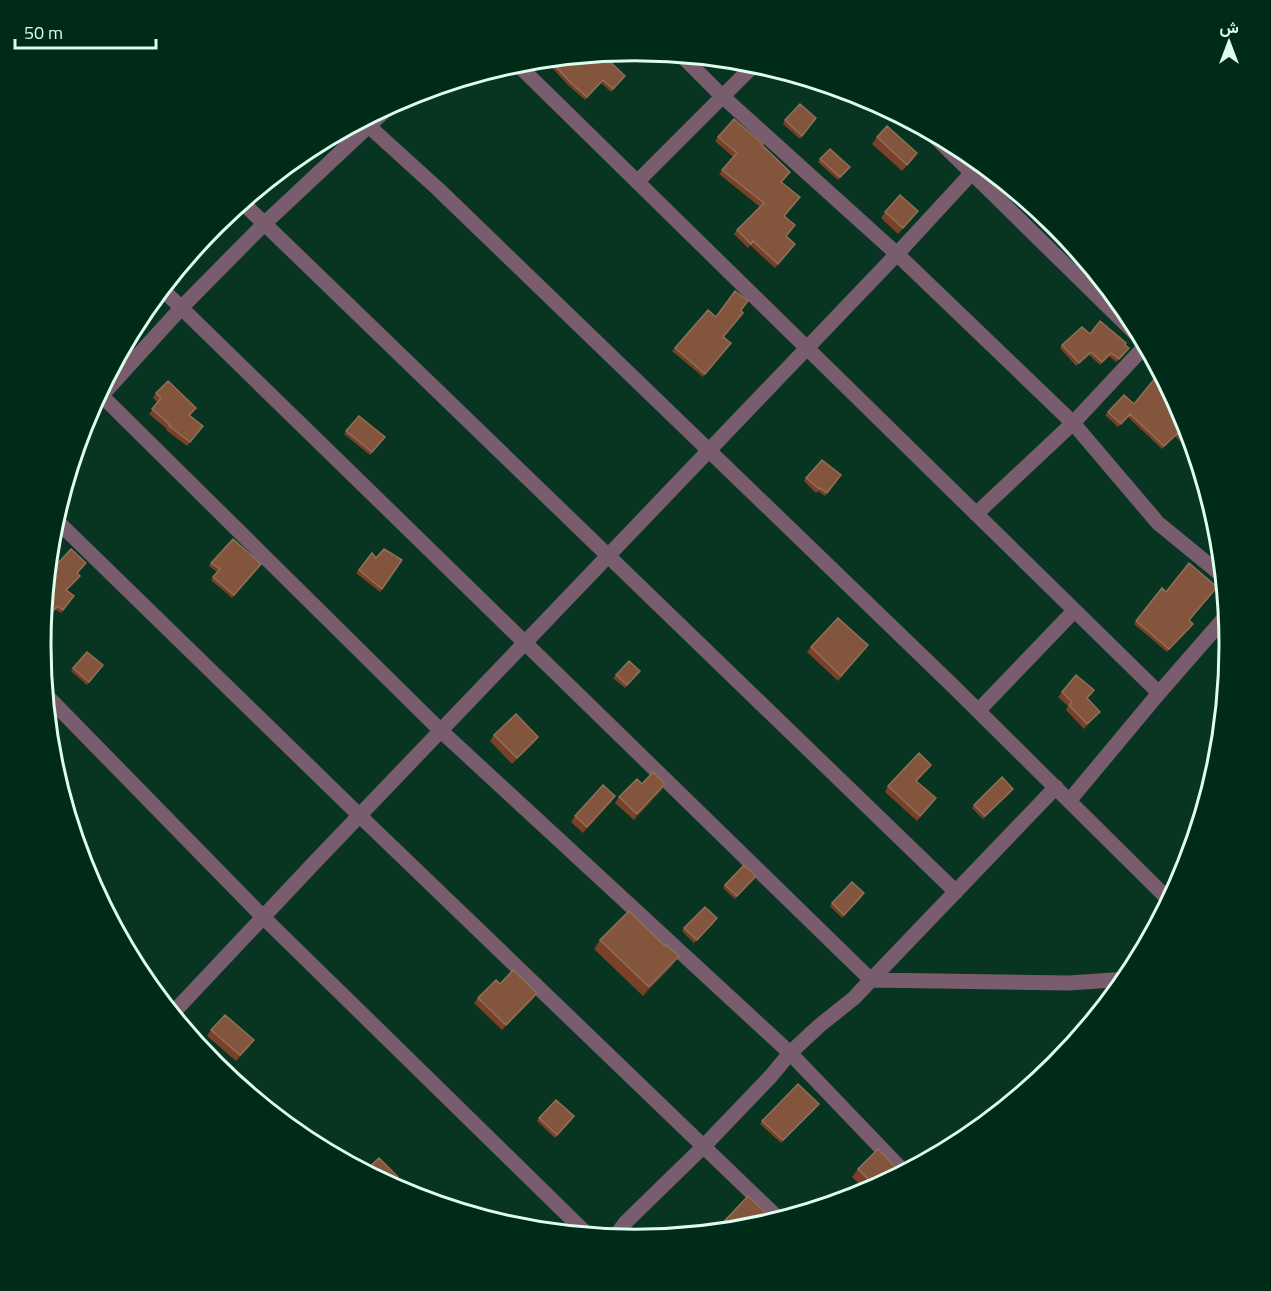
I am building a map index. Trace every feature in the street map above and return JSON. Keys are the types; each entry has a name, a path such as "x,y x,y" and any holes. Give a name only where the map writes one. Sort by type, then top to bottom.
{"street":[{"path":"690,64 722,96 897,254 1073,423 1158,523 1215,570"},
{"path":"524,71 1159,693"},
{"path":"637,182 747,72"},
{"path":"368,126 438,189 978,711 1164,895"},
{"path":"115,380 182,307 360,130"},
{"path":"178,1008 440,730 897,254 974,170"},
{"path":"989,180 1092,281"},
{"path":"248,208 956,892"},
{"path":"169,295 871,980 1069,983 1114,980"},
{"path":"976,514 1073,423 1140,350"},
{"path":"104,403 440,730 790,1053 899,1167"},
{"path":"63,527 773,1213"},
{"path":"978,711 1074,611"},
{"path":"1069,801 1219,624"},
{"path":"54,703 263,917 580,1227"},
{"path":"621,1230 704,1146 790,1053 854,998 1056,787"}],"building":[{"path":"610,62 625,76 613,89 603,80 587,97 556,66"},
{"path":"800,104 816,118 802,136 785,120"},
{"path":"734,119 790,172 781,182 800,197 784,216 795,225 786,236 795,244 778,264 753,241 751,244 737,230 764,203 722,170 737,153 718,137"},
{"path":"887,126 917,153 907,165 877,137"},
{"path":"830,149 850,167 840,177 820,159"},
{"path":"900,195 918,211 903,228 885,212"},
{"path":"735,291 748,301 741,310 743,313 723,337 731,343 705,374 675,348 708,310 716,317"},
{"path":"1100,321 1129,348 1119,359 1111,353 1102,362 1091,352 1079,363 1062,345 1082,327 1090,334"},
{"path":"1155,378 1181,436 1178,433 1164,446 1130,414 1121,424 1108,412 1124,395 1134,404"},
{"path":"168,381 196,408 189,415 203,426 190,442 152,409 161,398 156,393"},
{"path":"359,416 385,437 372,452 346,431"},
{"path":"822,460 841,475 827,493 806,478"},
{"path":"233,539 261,564 234,595 213,577 220,569 211,563"},
{"path":"71,549 86,563 77,573 80,576 66,590 74,596 63,610 58,606 52,612 52,607 57,565"},
{"path":"384,549 402,560 382,589 359,570 372,553 376,558"},
{"path":"1189,563 1217,587 1189,620 1193,624 1169,649 1136,621 1162,588 1166,592"},
{"path":"838,618 868,645 841,676 811,647"},
{"path":"87,652 103,665 89,682 73,668"},
{"path":"629,661 640,671 627,685 616,675"},
{"path":"1076,675 1094,690 1087,698 1100,712 1087,724 1069,705 1072,702 1062,692"},
{"path":"516,714 538,737 517,758 494,735"},
{"path":"919,753 931,765 916,781 936,798 920,816 888,786"},
{"path":"653,772 665,784 637,814 619,797 637,779 642,784"},
{"path":"1002,777 1013,789 985,816 974,805"},
{"path":"603,785 615,796 587,827 575,816"},
{"path":"744,865 756,876 737,896 725,885"},
{"path":"852,882 864,893 844,915 832,903"},
{"path":"705,907 717,918 697,940 684,928"},
{"path":"629,911 665,946 679,956 649,987 600,940"},
{"path":"513,970 537,993 506,1025 478,998 496,980 500,984"},
{"path":"225,1015 254,1040 240,1055 211,1030"},
{"path":"798,1084 819,1104 783,1140 762,1121"},
{"path":"556,1100 574,1116 557,1135 539,1118"},
{"path":"878,1149 897,1169 870,1181 858,1169"},
{"path":"379,1158 398,1177 396,1179 370,1166"},
{"path":"748,1196 768,1215 750,1219 722,1223"}]}
